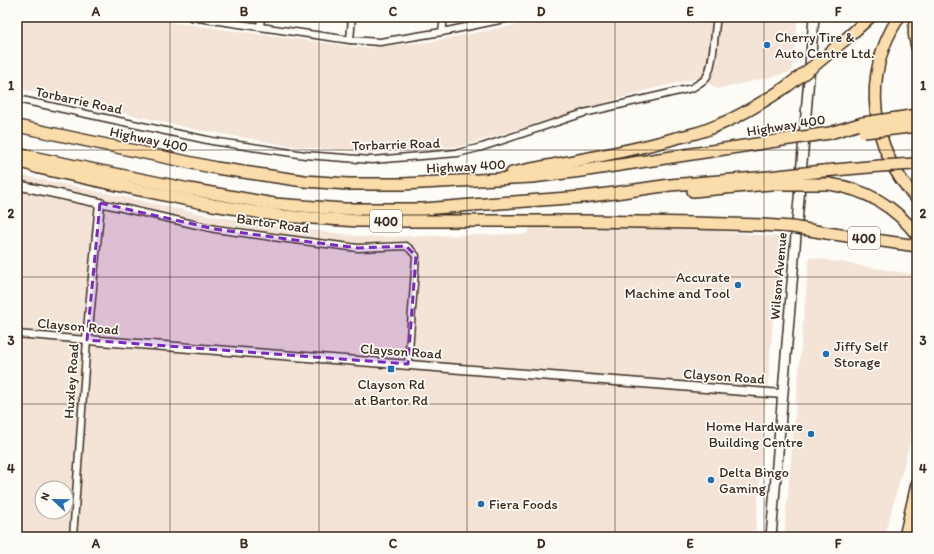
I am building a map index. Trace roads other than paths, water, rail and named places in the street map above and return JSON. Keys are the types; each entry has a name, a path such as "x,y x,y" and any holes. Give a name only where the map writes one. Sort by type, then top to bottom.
{"highway":[{"path":"485,179 552,164 602,156 658,144 711,129 753,109 786,87 815,65 870,17"},
{"path":"899,17 885,45 879,64 876,81 875,111 882,140 891,161 902,181 917,199"},
{"path":"916,17 913,27 914,39 917,47"},
{"path":"892,124 917,115"},
{"path":"892,124 917,126"},
{"name":"Highway 400","path":"17,126 216,168 304,181 348,184 403,184 532,177 574,172 892,124"},
{"path":"17,154 217,195 274,204 343,209 424,209 615,193 669,193 769,180 823,171 916,164"},
{"name":"400","path":"17,160 39,168 135,189 214,205 281,216 359,221 693,222 762,225 792,227 917,246"},
{"path":"769,180 829,184 850,188 878,199 900,216 917,235"},
{"path":"905,537 917,484"}],"main road":[{"name":"Wilson Avenue","path":"771,537 814,17"}],"street":[{"path":"191,17 350,40 380,42 442,32 514,17"},
{"path":"260,27 261,17"},
{"path":"350,40 352,17"},
{"path":"442,32 444,17"},
{"name":"Torbarrie Road","path":"17,99 212,141 305,155 372,160 458,153 482,148 584,113 692,88 705,79 709,72 717,17"},
{"name":"Bartor Road","path":"17,185 215,228 358,248 406,246 416,256 408,364"},
{"name":"Huxley Road","path":"73,537 87,340 100,203"},
{"name":"Clayson Road","path":"17,334 782,394"}],"place":[{"name":"Cherry Tire & Auto Centre Ltd.","path":"767,45"},
{"name":"Accurate Machine and Tool","path":"738,285"},
{"name":"Jiffy Self Storage","path":"826,354"},
{"name":"Clayson Rd at Bartor Rd","path":"391,369"},
{"name":"Home Hardware Building Centre","path":"811,434"},
{"name":"Delta Bingo Gaming","path":"711,480"},
{"name":"Fiera Foods","path":"481,504"}]}
